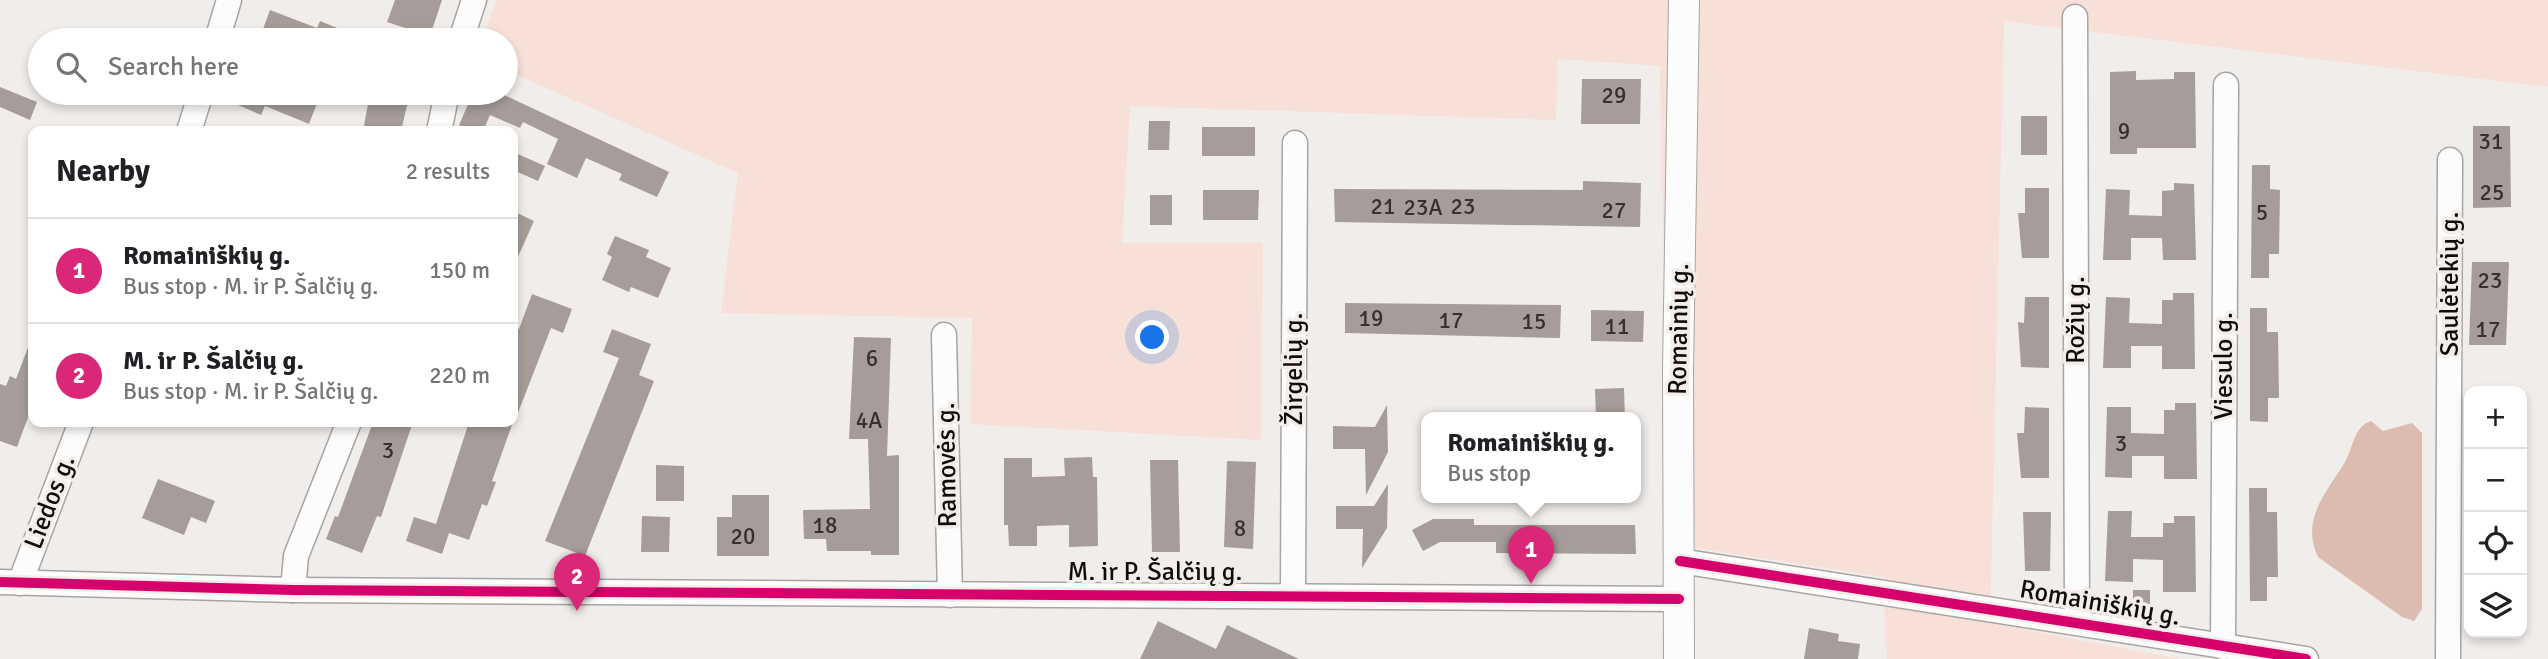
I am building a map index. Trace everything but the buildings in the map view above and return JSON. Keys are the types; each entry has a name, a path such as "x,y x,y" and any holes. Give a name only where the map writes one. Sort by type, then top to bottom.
{"main road":[{"name":"Romainių g.","path":"1679,659 1678,370 1684,0"}],"street":[{"path":"221,28 229,0"},
{"path":"465,28 474,0"},
{"name":"Rožių g.","path":"2075,17 2077,622"},
{"name":"Viesulo g.","path":"2223,647 2226,85"},
{"path":"191,126 197,105"},
{"path":"440,126 444,105"},
{"name":"Žirgelių g.","path":"1293,594 1295,143"},
{"name":"Saulėtekių g.","path":"2448,659 2450,160"},
{"name":"Ramovės g.","path":"944,335 950,595"},
{"name":"Liedos g.","path":"10,582 79,427"},
{"path":"293,590 296,556 347,427"},
{"name":"Romainiškių g.","path":"1680,561 2077,622 2186,650 2223,647 2306,659"},
{"name":"M. ir P. Šalčių g.","path":"10,582 293,590 1679,598"}],"shaded area":[{"path":"497,0 2548,0 2548,87 2004,21 1990,623 2180,659 1887,659 1883,577 1669,544 1660,66 1558,59 1556,120 1130,106 1122,243 1263,243 1261,440 970,424 972,318 721,313 738,173 518,75 518,28 486,28"},
{"path":"2371,421 2383,431 2412,423 2422,433 2422,609 2414,621 2402,617 2318,557 2313,543 2312,530 2318,506 2345,462 2357,432"}],"cycle path":[{"path":"1680,561 2306,659"},
{"path":"0,582 293,590 1679,599"}],"place":[{"name":"Romainiškių g.","path":"1531,584"},
{"name":"M. ir P. Šalčių g.","path":"577,611"}]}
